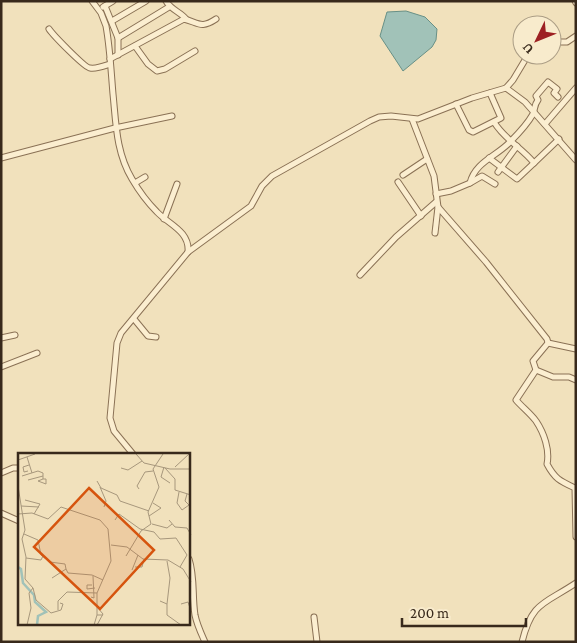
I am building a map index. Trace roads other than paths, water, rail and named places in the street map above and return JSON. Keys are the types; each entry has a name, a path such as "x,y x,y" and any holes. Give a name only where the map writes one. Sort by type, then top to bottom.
{"street":[{"path":"92,1 99,10 106,26 116,128 122,157 145,200 164,219 181,232 188,246 188,252"},
{"path":"99,10 113,1"},
{"path":"112,21 146,1"},
{"path":"118,38 168,4 182,14 186,20"},
{"path":"105,6 118,38 118,55"},
{"path":"49,29 57,40 85,66 92,68 110,62 118,55 180,21 186,20 206,25 216,19"},
{"path":"562,42 567,42 576,36"},
{"path":"135,46 148,64 158,71 165,69 194,51"},
{"path":"132,453 114,431 110,412 117,343 121,333 188,252 251,206 262,186 272,176 370,121 379,117 391,116 412,119 422,118 456,104 506,88 522,65"},
{"path":"470,183 473,173 511,140 534,113 534,105 538,100 536,96 548,82 557,89 554,93 558,97"},
{"path":"506,88 522,99 576,160"},
{"path":"545,124 576,88"},
{"path":"456,104 471,132 500,120 501,116 490,93"},
{"path":"1,158 116,128 172,116"},
{"path":"412,119 436,184 435,233"},
{"path":"494,122 500,132 518,146 534,163"},
{"path":"489,158 500,170 517,179 559,139"},
{"path":"500,170 518,146"},
{"path":"403,175 427,159"},
{"path":"436,194 451,191 482,176 495,184"},
{"path":"135,183 145,177"},
{"path":"398,182 421,216"},
{"path":"164,219 173,199 176,184"},
{"path":"360,275 396,237 437,204"},
{"path":"437,204 486,262 548,342 576,349"},
{"path":"134,319 148,336 156,337"},
{"path":"1,338 15,335"},
{"path":"536,370 533,361 548,342"},
{"path":"1,367 37,353"},
{"path":"536,370 553,376 570,377 576,380"},
{"path":"536,370 516,400 538,425 548,449 549,457 547,464 552,473 562,483 576,488 576,536"},
{"path":"1,473 18,468"},
{"path":"1,514 18,522"},
{"path":"191,582 196,618 205,642"},
{"path":"522,642 526,624 532,613 542,603 576,583"},
{"path":"314,617 317,642"}],"water":[{"path":"406,11 425,17 437,29 436,40 432,47 403,71 380,36 387,12"}]}
